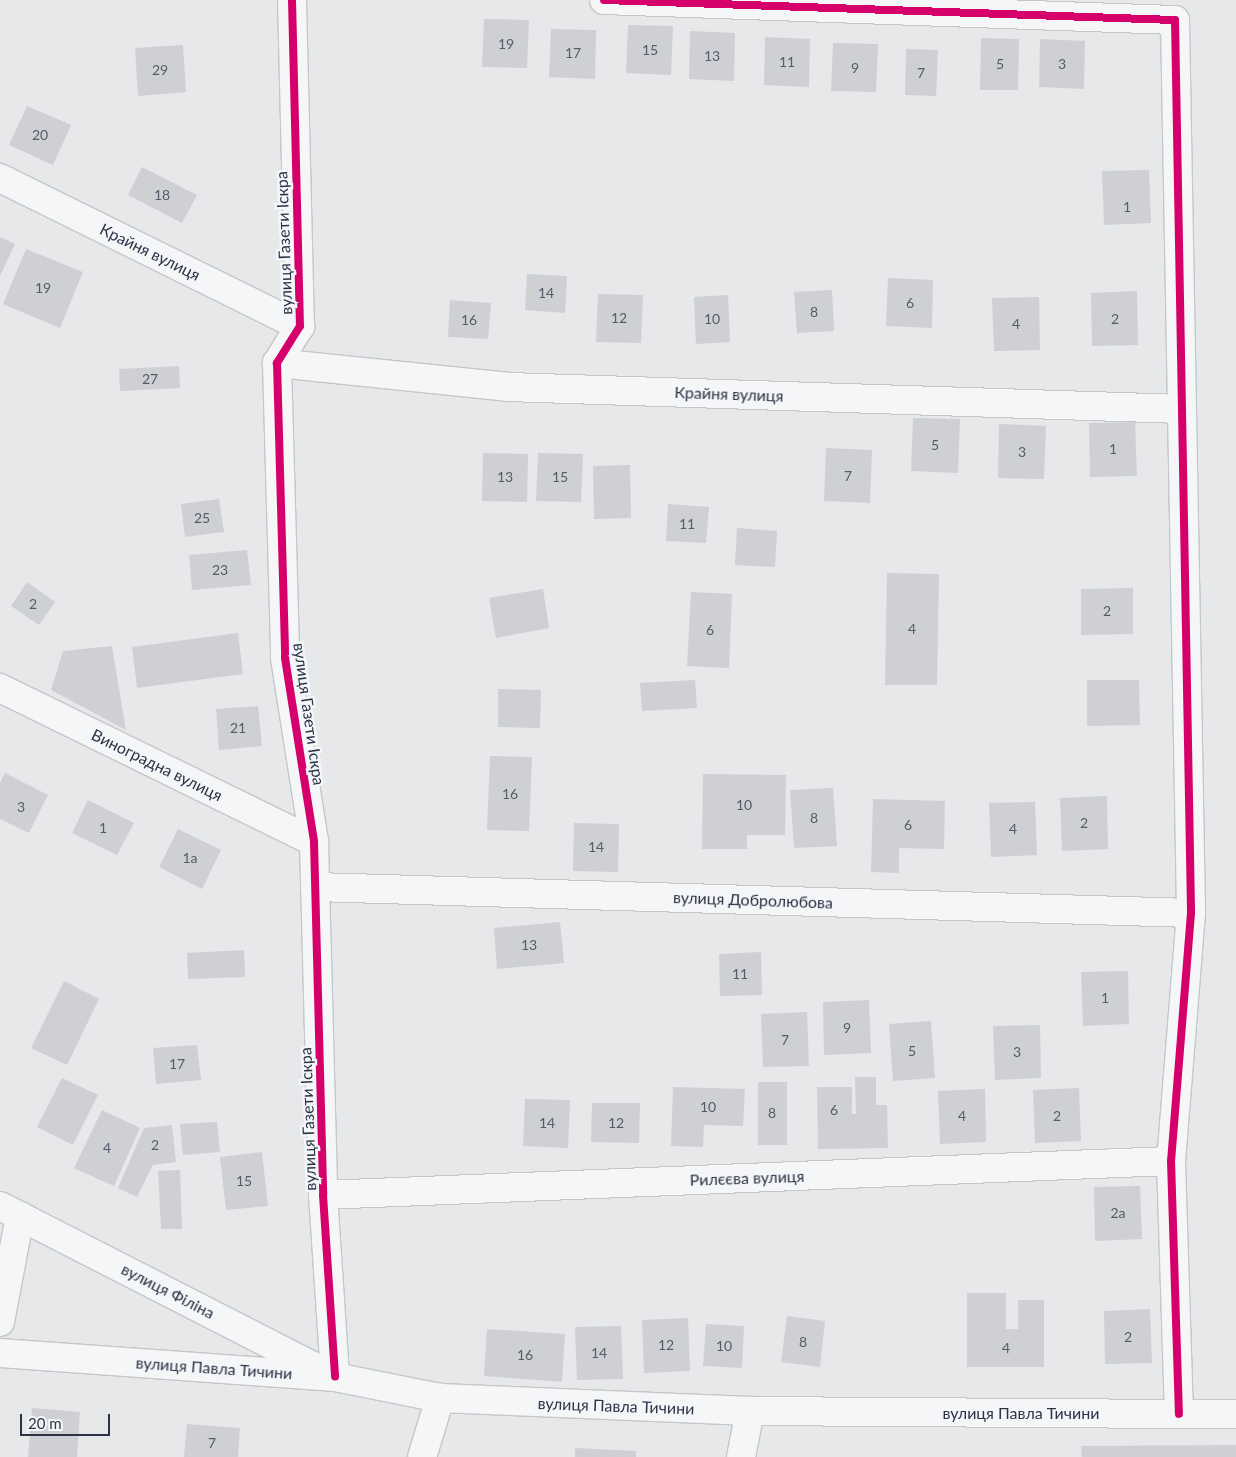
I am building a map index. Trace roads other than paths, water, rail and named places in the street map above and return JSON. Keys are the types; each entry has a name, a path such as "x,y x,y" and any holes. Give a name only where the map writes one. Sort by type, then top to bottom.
{"street":[{"name":"вулиця Газети Іскра","path":"292,0 300,326 278,363 286,658 314,842 323,1195 335,1377"},
{"path":"604,0 1175,20 1191,914 1171,1161 1178,1414"},
{"name":"Крайня вулиця","path":"0,178 300,326"},
{"name":"Крайня вулиця","path":"278,363 508,387 1182,409"},
{"name":"Виноградна вулиця","path":"0,688 314,842"},
{"name":"вулиця Добролюбова","path":"315,887 1191,914"},
{"name":"Рилєєва вулиця","path":"323,1195 1171,1161"},
{"path":"0,1322 10,1211"},
{"name":"вулиця Філіна","path":"10,1211 335,1377"},
{"name":"вулиця Павла Тичини","path":"0,1353 335,1377 440,1398 750,1411 1236,1414"},
{"path":"422,1457 440,1398"},
{"path":"741,1457 750,1411"}]}
